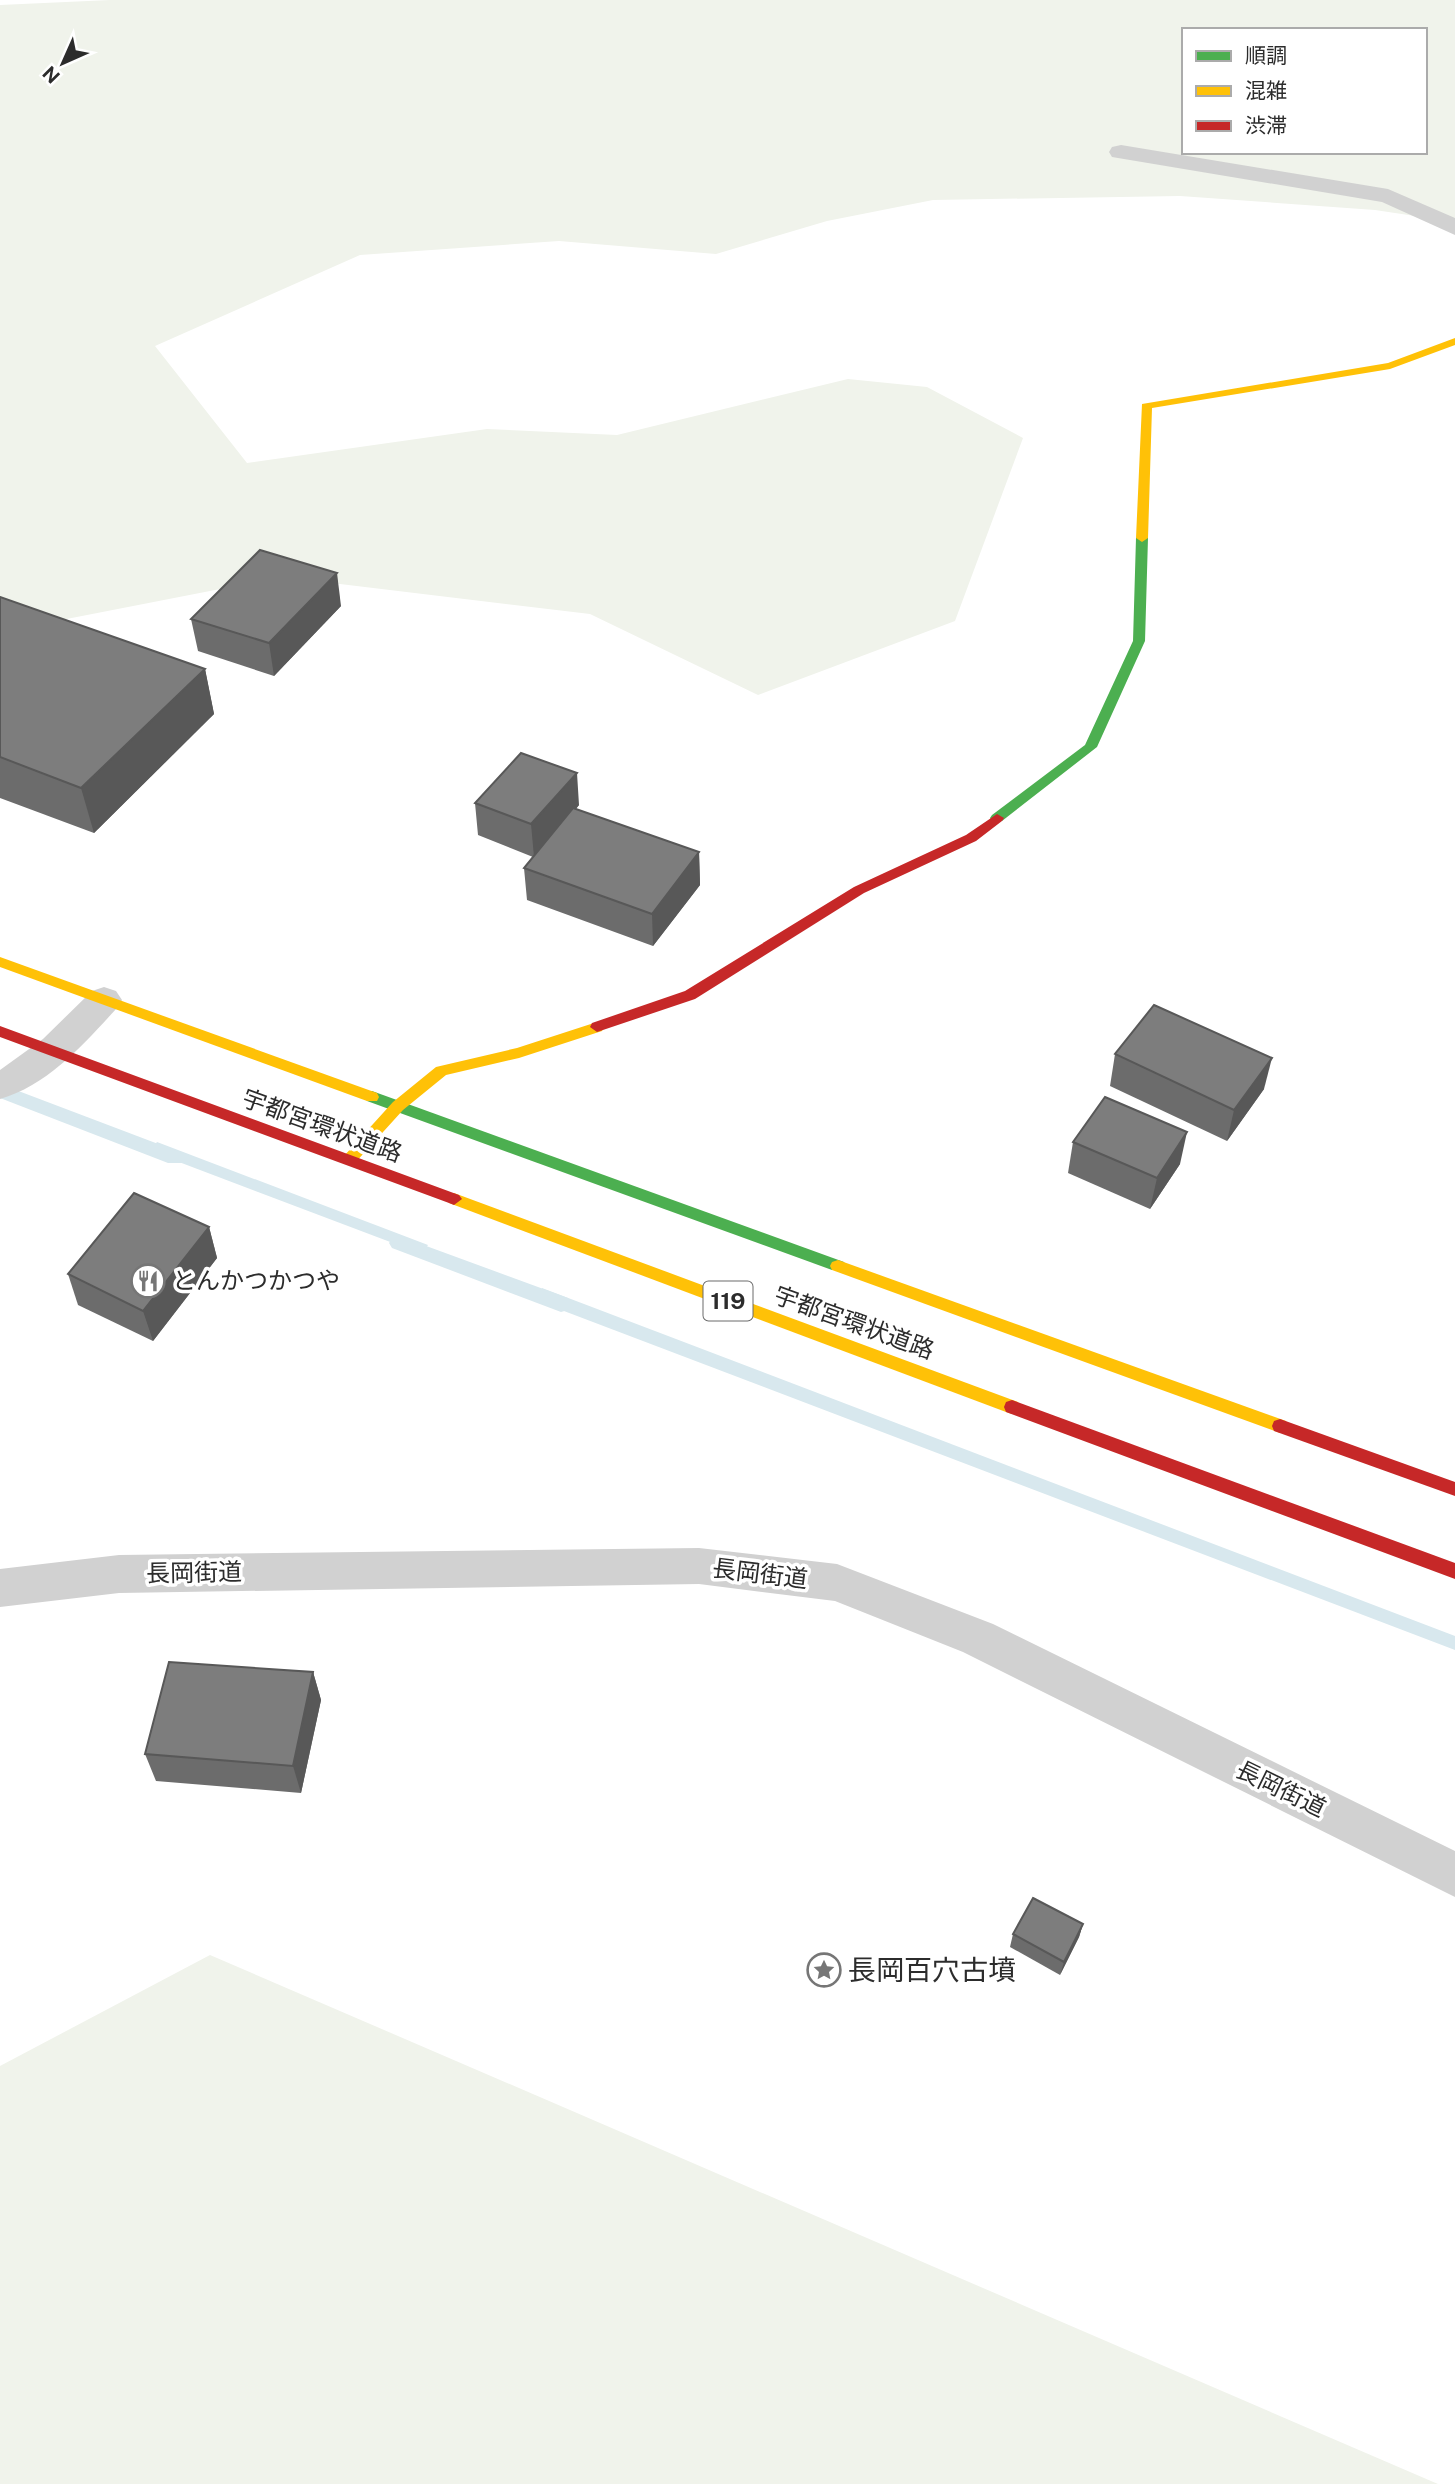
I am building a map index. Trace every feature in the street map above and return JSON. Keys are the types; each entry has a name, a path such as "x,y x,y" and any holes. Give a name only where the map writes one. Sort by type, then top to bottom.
{"main road":[{"path":"349,1160 398,1106 441,1071 519,1053 690,995 859,890 971,838 1090,747 1139,641 1146,406 1390,366 1455,341"},
{"name":"宇都宮環状道路","path":"0,962 1455,1489"},
{"name":"宇都宮環状道路","path":"0,1031 1455,1571"}],"street":[{"path":"1121,152 1388,195 1455,227"},
{"path":"0,1086 17,1079 55,1051 104,1000"},
{"name":"長岡街道","path":"0,1588 119,1574 699,1566 837,1583 978,1638 1455,1875"}],"shaded area":[{"path":"110,0 1455,0 1455,222 1375,210 1180,196 933,200 827,221 716,254 559,241 360,255 155,346 247,463 487,429 617,435 848,379 927,387 1023,438 955,621 758,695 590,614 282,577 0,632 0,5"},
{"path":"157,1142 428,1245 422,1254 150,1151"},
{"path":"542,1288 1455,1636 1455,1650 535,1300"},
{"path":"210,1955 1438,2484 0,2484 0,2066"}],"building":[{"path":"260,550 337,573 269,643 191,619"},
{"path":"0,597 205,669 81,788 0,757"},
{"path":"521,753 577,773 531,824 475,803"},
{"path":"573,808 699,852 652,914 524,868"},
{"path":"1154,1005 1272,1058 1234,1110 1115,1054"},
{"path":"1105,1097 1187,1132 1157,1178 1073,1142"},
{"path":"134,1193 209,1227 143,1311 68,1274"},
{"path":"169,1662 313,1672 293,1766 145,1754"},
{"path":"1033,1898 1083,1924 1064,1962 1013,1934"}],"waterway":[{"path":"0,1091 175,1158"},
{"path":"399,1243 561,1304"}],"traffic: fast":[{"path":"997,818 1090,747 1139,641 1142,538"},
{"path":"372,1097 838,1266"}],"traffic: slow":[{"path":"1142,538 1146,406 1390,366 1455,341"},
{"path":"0,962 372,1097"},
{"path":"349,1160 398,1106 441,1071 519,1053 597,1027"},
{"path":"454,1199 1012,1407"},
{"path":"838,1266 1280,1426"}],"traffic: jam":[{"path":"597,1027 690,995 859,890 971,838 997,818"},
{"path":"0,1031 454,1199"},
{"path":"1012,1407 1455,1571"},
{"path":"1280,1426 1455,1489"}],"place":[{"name":"とんかつかつや","path":"148,1281"},
{"name":"長岡百穴古墳","path":"824,1970"}]}
